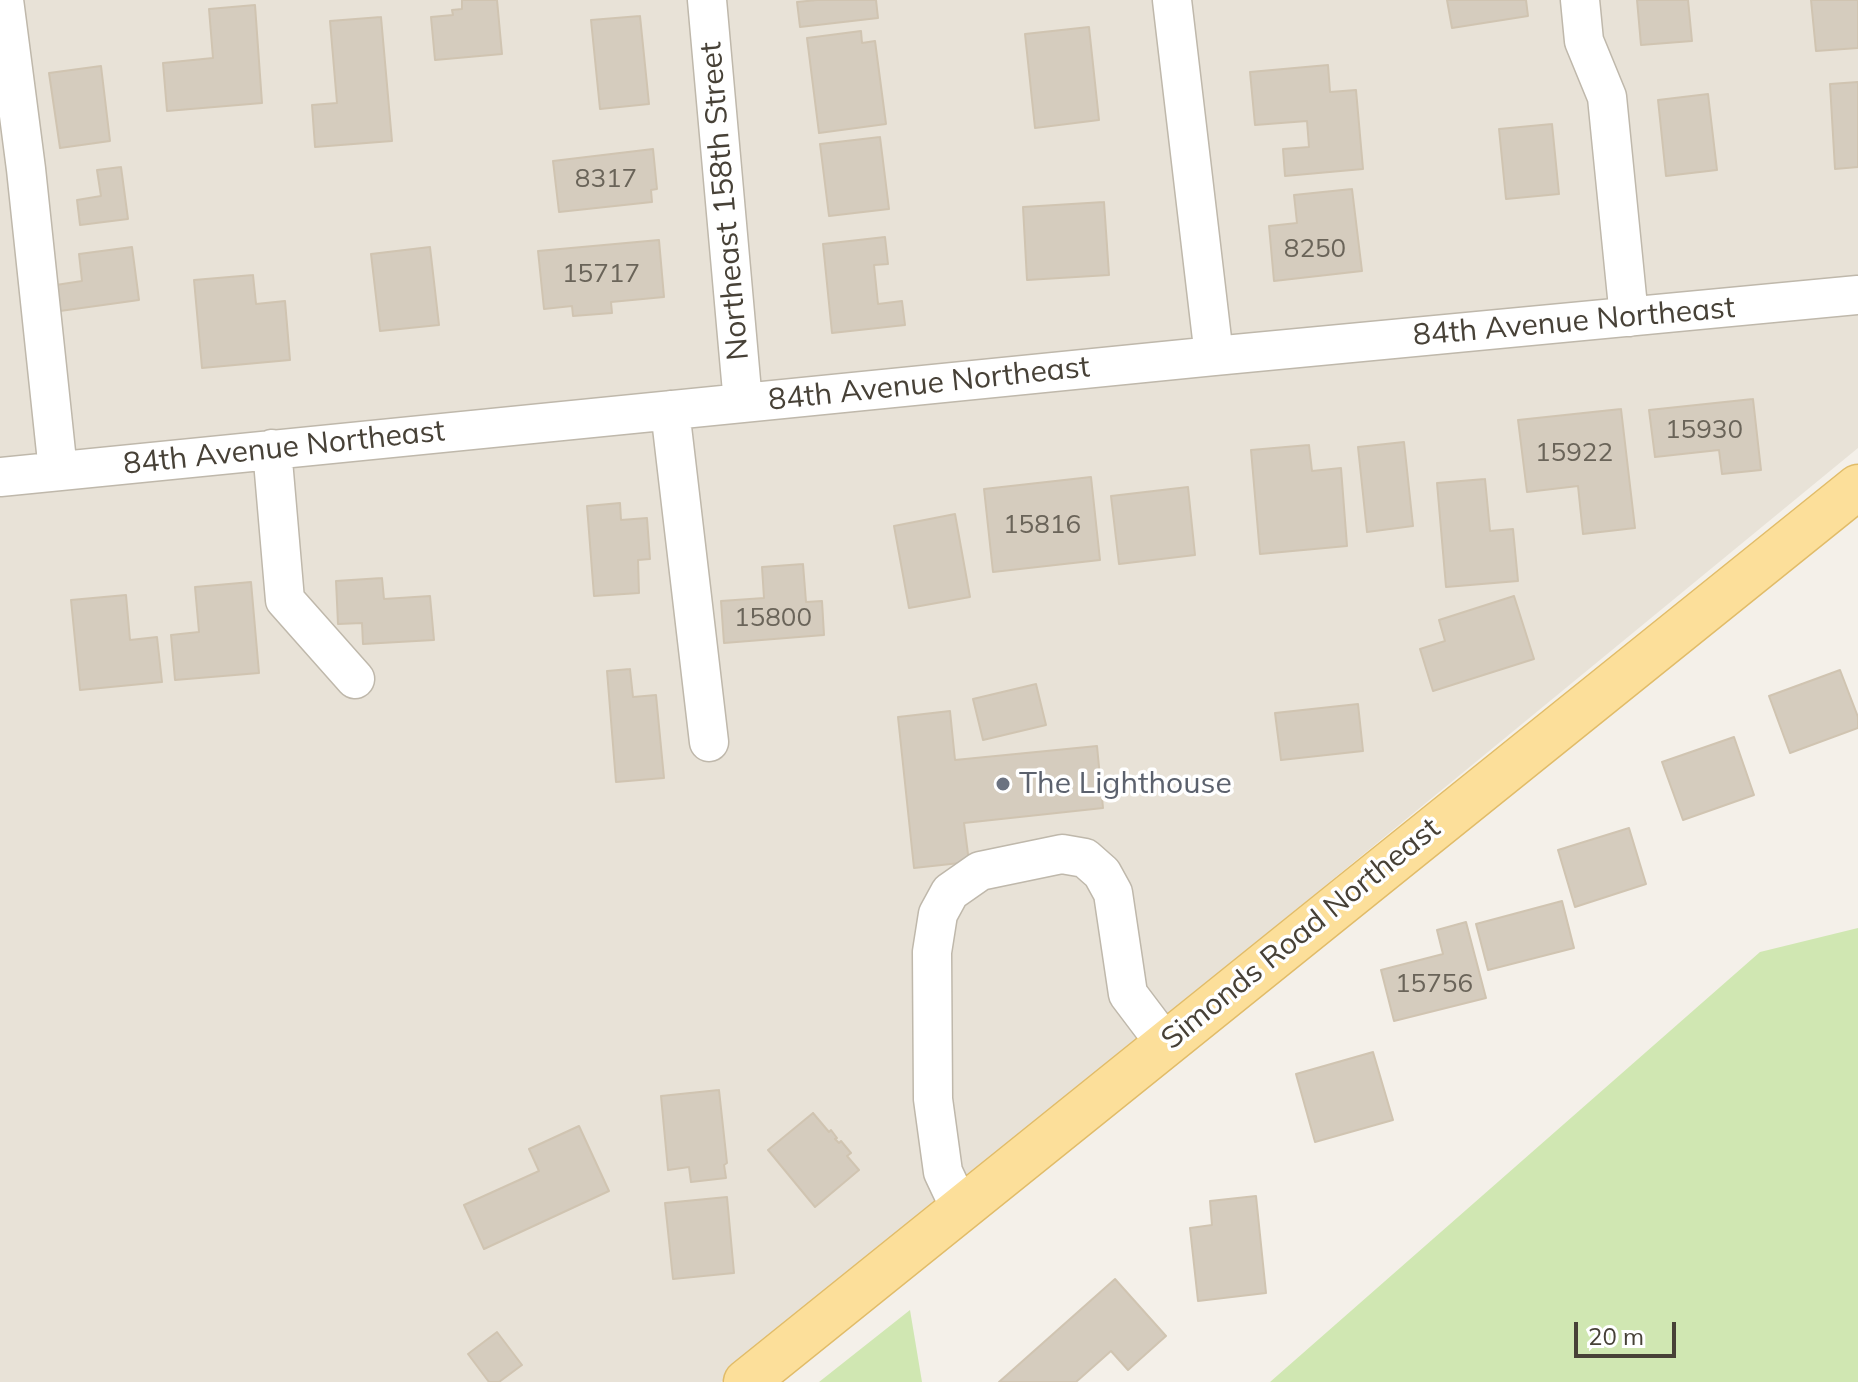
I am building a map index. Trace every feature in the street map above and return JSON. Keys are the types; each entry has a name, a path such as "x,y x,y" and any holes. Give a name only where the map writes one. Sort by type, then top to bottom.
{"main road":[{"name":"Simonds Road Northeast","path":"746,1382 1858,487"}],"street":[{"path":"4,0 26,169 58,471"},
{"name":"Northeast 158th Street","path":"707,0 743,403"},
{"path":"1172,0 1214,356"},
{"path":"1580,0 1584,41 1607,97 1629,317"},
{"name":"84th Avenue Northeast","path":"0,477 1858,295"},
{"path":"670,410 709,742"},
{"path":"272,449 285,600 355,679"},
{"path":"960,1208 943,1172 933,1099 932,952 938,914 950,892 980,871 1062,854 1085,858 1102,873 1113,893 1128,994 1165,1043"}],"shaded area":[{"path":"0,0 1858,0 1858,448 721,1382 0,1382"}],"green space":[{"path":"1858,928 1858,1382 1270,1382 1760,952"},
{"path":"910,1310 922,1382 819,1382"}],"building":[{"path":"462,0 497,0 502,54 435,60 431,17 453,15 452,10 462,9"},
{"path":"876,0 878,18 800,27 797,2"},
{"path":"1447,0 1526,0 1528,16 1452,28"},
{"path":"1637,0 1688,0 1692,41 1641,45"},
{"path":"1811,0 1858,0 1858,48 1816,51"},
{"path":"255,5 262,103 167,111 163,63 213,58 209,9"},
{"path":"640,16 649,104 600,109 591,20"},
{"path":"381,17 392,141 315,147 312,105 337,103 330,21"},
{"path":"1089,27 1099,120 1035,128 1025,34"},
{"path":"861,31 862,43 875,41 886,124 819,133 807,38"},
{"path":"1328,65 1330,92 1356,90 1363,169 1285,176 1283,149 1309,147 1307,121 1255,125 1250,72"},
{"path":"101,66 110,141 60,148 49,73"},
{"path":"1858,82 1858,167 1835,169 1830,84"},
{"path":"1708,94 1717,170 1666,176 1658,100"},
{"path":"1552,124 1559,194 1506,199 1499,129"},
{"path":"880,137 889,209 829,216 820,144"},
{"path":"653,149 657,189 651,190 652,202 559,212 553,161"},
{"path":"121,167 128,219 80,225 77,200 101,196 97,170"},
{"path":"1352,189 1362,271 1274,281 1269,226 1297,223 1294,195"},
{"path":"1104,202 1109,275 1027,280 1023,207"},
{"path":"885,237 888,264 874,265 878,304 902,301 905,325 832,333 823,244"},
{"path":"659,240 664,297 611,302 612,313 573,316 572,306 544,309 538,251"},
{"path":"132,247 139,300 60,311 56,285 82,281 79,254"},
{"path":"430,247 439,325 380,331 371,254"},
{"path":"253,275 256,304 285,301 290,360 202,368 194,280"},
{"path":"1753,399 1761,470 1722,474 1719,450 1655,457 1649,410"},
{"path":"1621,409 1635,528 1583,534 1578,486 1527,492 1518,420"},
{"path":"1404,442 1413,526 1367,532 1358,447"},
{"path":"1309,445 1312,471 1341,468 1347,546 1260,554 1251,450"},
{"path":"1091,477 1100,560 993,572 984,489"},
{"path":"1485,479 1490,531 1513,529 1518,581 1446,587 1437,483"},
{"path":"1188,487 1195,555 1119,564 1111,496"},
{"path":"620,503 621,520 647,518 650,559 638,560 639,593 594,596 587,506"},
{"path":"955,514 970,597 909,608 894,526"},
{"path":"803,564 806,602 822,601 824,635 724,643 721,601 764,598 762,567"},
{"path":"382,578 384,599 430,596 434,640 363,644 362,623 338,624 336,581"},
{"path":"251,582 259,673 175,680 171,635 199,632 195,587"},
{"path":"126,595 130,640 157,637 162,682 80,690 71,600"},
{"path":"1514,596 1534,659 1433,691 1420,649 1445,641 1439,620"},
{"path":"630,669 633,697 656,695 664,778 616,782 607,671"},
{"path":"1840,670 1858,717 1858,728 1790,753 1769,696"},
{"path":"1036,684 1046,725 983,740 973,699"},
{"path":"1358,704 1363,751 1281,760 1275,713"},
{"name":"The Lighthouse","path":"950,711 955,760 1097,746 1103,808 964,823 969,862 914,868 898,717"},
{"path":"1734,737 1754,795 1683,820 1662,762"},
{"path":"1629,828 1646,884 1575,907 1558,850"},
{"path":"1562,901 1574,948 1488,970 1476,924"},
{"path":"1466,922 1486,998 1394,1021 1381,970 1443,954 1437,930"},
{"path":"1373,1052 1393,1120 1315,1142 1296,1074"},
{"path":"719,1090 726,1178 691,1182 689,1167 668,1170 661,1096"},
{"path":"813,1113 851,1153 847,1156 859,1170 815,1207 768,1150"},
{"path":"579,1126 609,1191 484,1249 464,1205 539,1171 529,1149"},
{"path":"1256,1196 1266,1293 1198,1301 1190,1228 1212,1225 1210,1201"},
{"path":"727,1197 734,1273 673,1279 665,1203"},
{"path":"1115,1279 1166,1336 1128,1370 1111,1351 1076,1382 999,1382"},
{"path":"497,1332 522,1365 499,1382 489,1382 468,1354"}],"place":[{"name":"The Lighthouse","path":"1003,784"}]}
